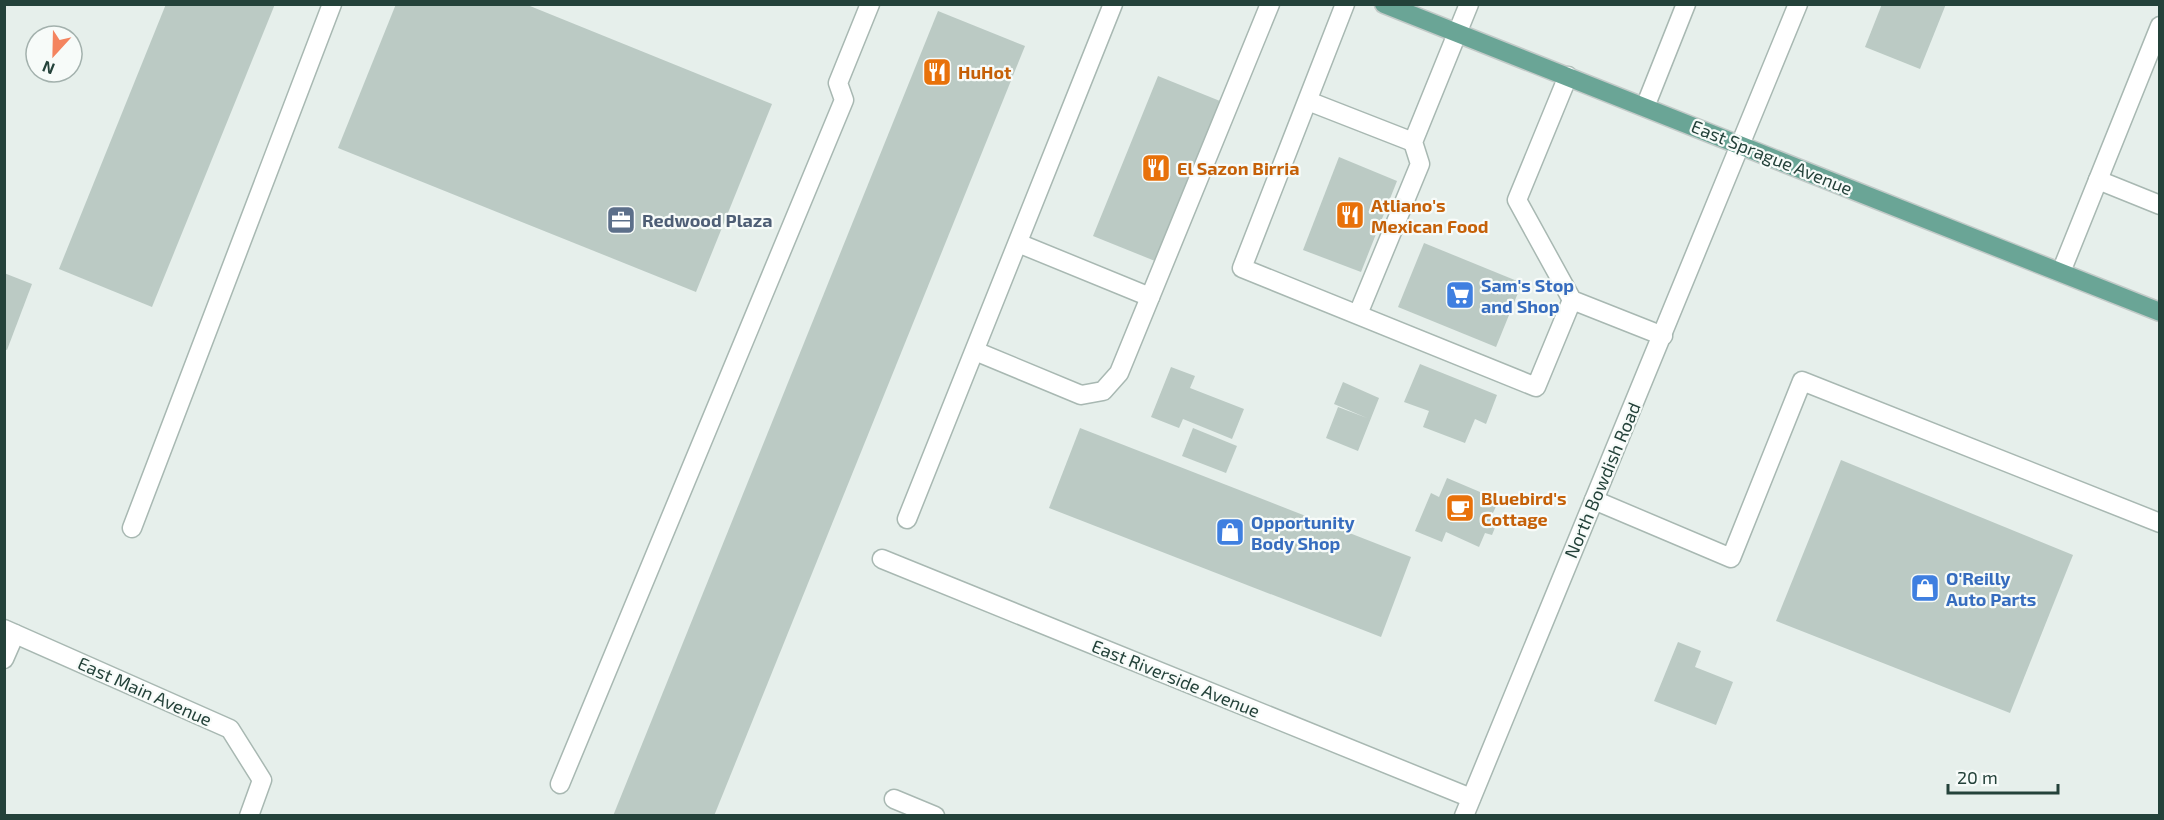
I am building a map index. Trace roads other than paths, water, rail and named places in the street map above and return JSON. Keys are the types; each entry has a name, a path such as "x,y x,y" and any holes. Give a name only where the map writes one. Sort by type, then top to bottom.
{"main road":[{"name":"East Sprague Avenue","path":"1384,4 2160,312"}],"street":[{"path":"132,528 332,4"},
{"path":"560,784 844,100 838,83 870,4"},
{"path":"908,519 1113,4"},
{"path":"975,351 1081,395 1103,391 1119,373 1270,4"},
{"path":"1346,4 1242,268 1536,387 1572,300"},
{"path":"1358,314 1420,164 1413,142 1469,4"},
{"path":"1645,107 1686,4"},
{"name":"North Bowdish Road","path":"1464,816 1798,4"},
{"path":"2061,273 2160,26"},
{"path":"1568,76 1517,200 1572,300 1662,336"},
{"path":"1308,101 1413,142"},
{"path":"2098,180 2160,205"},
{"path":"1018,243 1150,297"},
{"path":"1594,500 1731,558 1802,381 2160,523"},
{"name":"East Riverside Avenue","path":"882,559 1471,798"},
{"path":"4,659 10,632"},
{"name":"East Main Avenue","path":"10,632 230,729 262,780 249,816"},
{"path":"894,799 935,816"}],"place":[{"name":"HuHot","path":"937,72"},
{"name":"El Sazon Birria","path":"1156,168"},
{"name":"Atliano's Mexican Food","path":"1350,215"},
{"name":"Redwood Plaza","path":"621,220"},
{"name":"Sam's Stop and Shop","path":"1460,295"},
{"name":"Bluebird's Cottage","path":"1460,508"},
{"name":"Opportunity Body Shop","path":"1230,532"},
{"name":"O'Reilly Auto Parts","path":"1925,588"}]}
